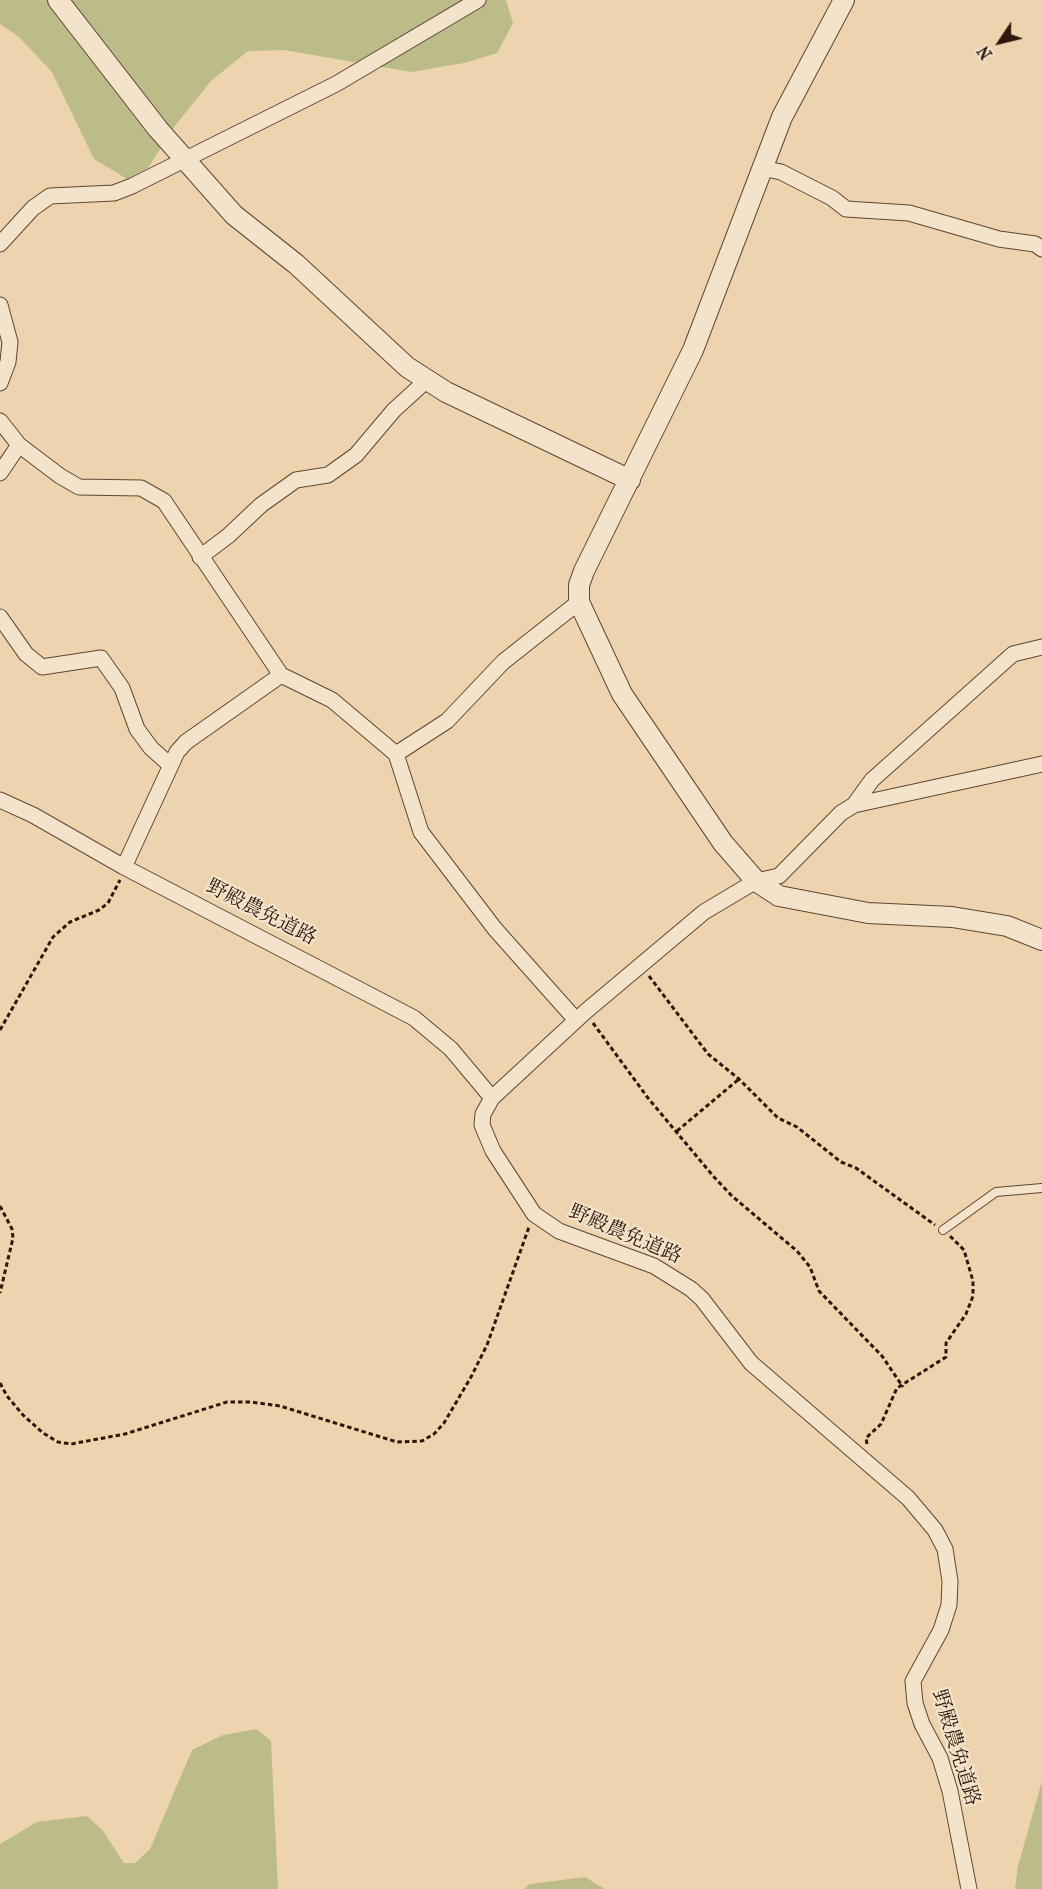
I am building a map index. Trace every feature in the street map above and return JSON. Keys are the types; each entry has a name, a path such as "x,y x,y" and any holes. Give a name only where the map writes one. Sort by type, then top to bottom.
{"street":[{"path":"58,0 183,158 234,215 303,271 407,367 446,392 630,480"},
{"path":"0,244 20,220 50,196 114,192 132,186 183,158 336,84 478,0"},
{"path":"844,0 782,117 693,350 585,571 579,585 579,602 622,693 723,843 756,881 779,896 868,913 952,916 1007,926 1042,940"},
{"path":"762,168 781,172 832,198 846,209 909,213 999,239 1035,244 1042,249"},
{"path":"0,305 10,342 8,362 0,383"},
{"path":"200,557 228,536 261,505 296,480 327,475 356,455 394,410 427,380"},
{"path":"0,421 19,446 79,487 141,488 157,496 178,519 200,557 281,675 332,700 396,754 421,832 495,929 580,1016"},
{"path":"0,473 19,446"},
{"path":"396,754 447,721 503,662 579,602"},
{"path":"0,617 26,654 42,667 101,658 122,688 137,729 151,748 170,765"},
{"path":"854,805 872,780 1013,654 1042,647"},
{"path":"124,867 170,765 186,742 281,675"},
{"path":"492,1098 580,1016 704,912 756,881 779,876 841,813 854,805 1042,764"},
{"name":"野殿農免道路","path":"0,800 33,815 124,867 414,1018 451,1049 492,1098 483,1114 485,1135 534,1214 559,1231 654,1266 691,1289 702,1299 751,1363 908,1498 936,1530 945,1550 950,1581 949,1605 941,1630 913,1681 915,1703 922,1724 940,1758 950,1791 969,1889"}],"lane":[{"path":"943,1230 996,1192 1042,1188"}],"path":[{"path":"0,1030 53,937 70,922 99,910 108,903 124,867"},
{"path":"639,966 664,993 708,1054 740,1079 778,1118 797,1127 841,1162 856,1168 943,1230 964,1250 973,1281 973,1296 966,1314 946,1343 946,1356 903,1387 897,1388 881,1424 866,1438 868,1449"},
{"path":"580,1016 732,1196 797,1251 810,1267 819,1291 882,1356 903,1387"},
{"path":"677,1131 740,1079"},
{"path":"0,1206 12,1229 13,1239 0,1293"},
{"path":"0,1383 7,1396 23,1415 43,1433 58,1442 71,1444 125,1434 227,1402 251,1402 280,1406 397,1442 422,1441 434,1434 444,1423 487,1345 534,1214"}],"green space":[{"path":"0,0 506,0 513,23 497,53 464,63 411,72 284,50 248,51 211,81 174,127 148,168 127,179 94,159 52,72 19,37 0,24"},
{"path":"257,1729 271,1741 278,1889 0,1889 0,1844 37,1822 87,1816 103,1831 124,1863 135,1863 150,1849 192,1750 223,1735"},
{"path":"1042,1781 1042,1889 1015,1889 1018,1866"},
{"path":"585,1877 605,1889 524,1889 530,1884"}]}
